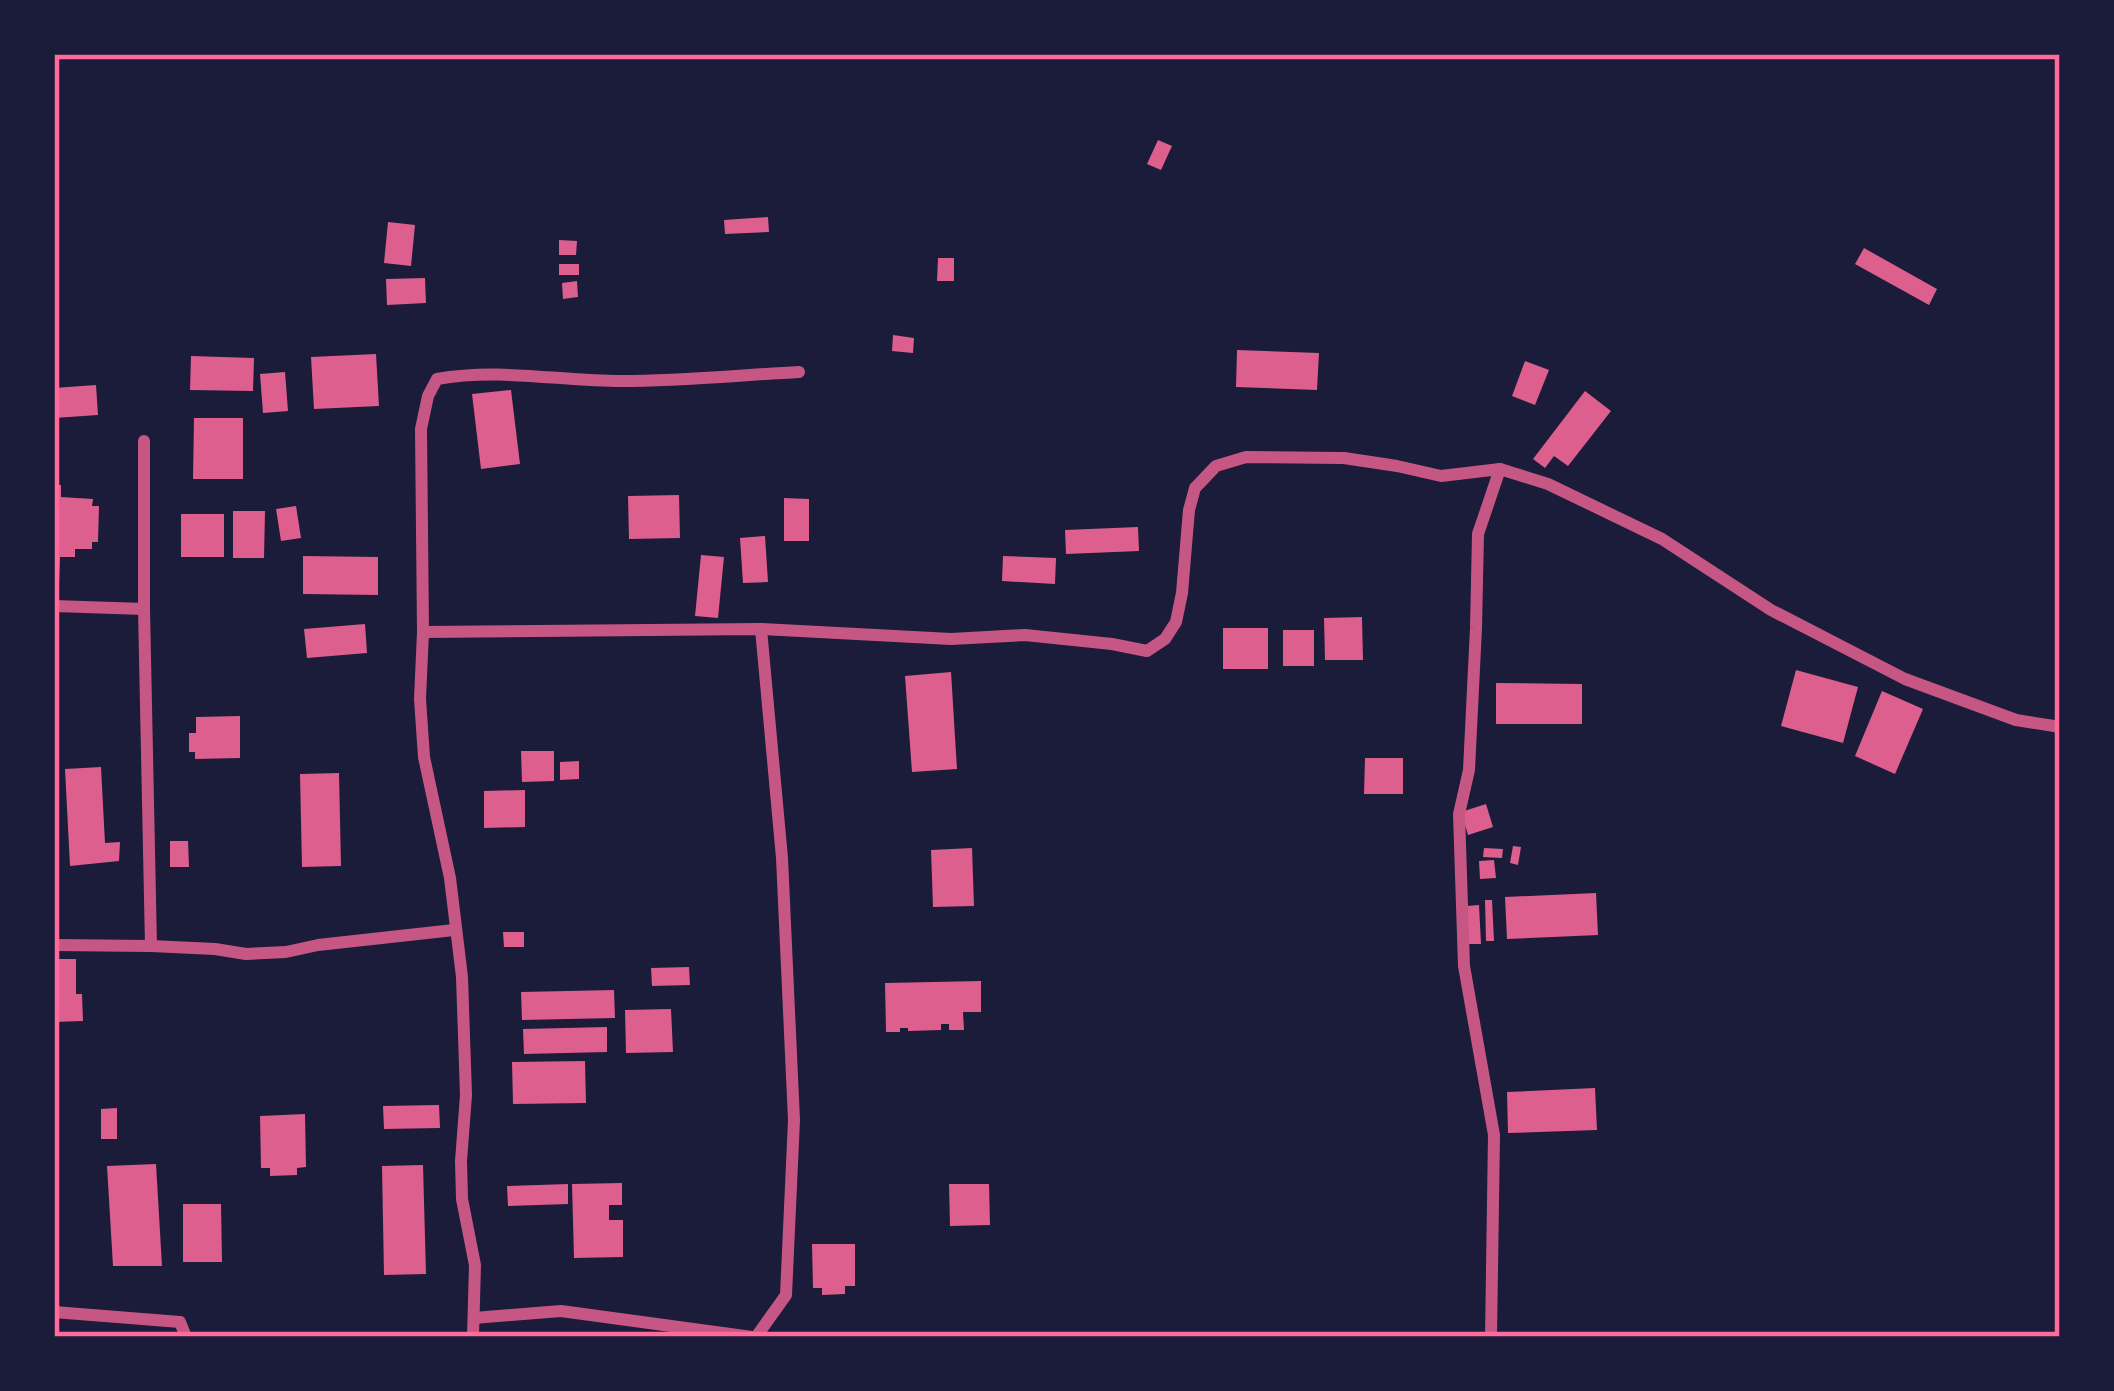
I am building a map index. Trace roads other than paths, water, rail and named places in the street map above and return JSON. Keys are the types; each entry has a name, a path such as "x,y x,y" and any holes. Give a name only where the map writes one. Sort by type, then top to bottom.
{"street":[{"path":"473,1337 476,1265 462,1199 466,1095 462,977 450,878 424,758 420,699 421,428 428,396 437,379 507,373 621,381 799,372"},
{"path":"144,441 151,946"},
{"path":"423,632 761,629 951,639 1025,634 1147,651 1165,639 1176,622 1189,510 1195,488 1216,466 1246,458 1344,458 1441,476 1500,470 1548,484 1662,539 1771,610 1905,679 2016,720 2060,727"},
{"path":"1491,1337 1494,1136 1464,966 1459,814 1469,770 1478,534 1500,470"},
{"path":"54,606 144,609"},
{"path":"473,1318 561,1311 754,1337 786,1295 794,1120 782,858 761,629"},
{"path":"54,945 246,954 454,930"},
{"path":"54,1312 180,1322 186,1337"}]}
